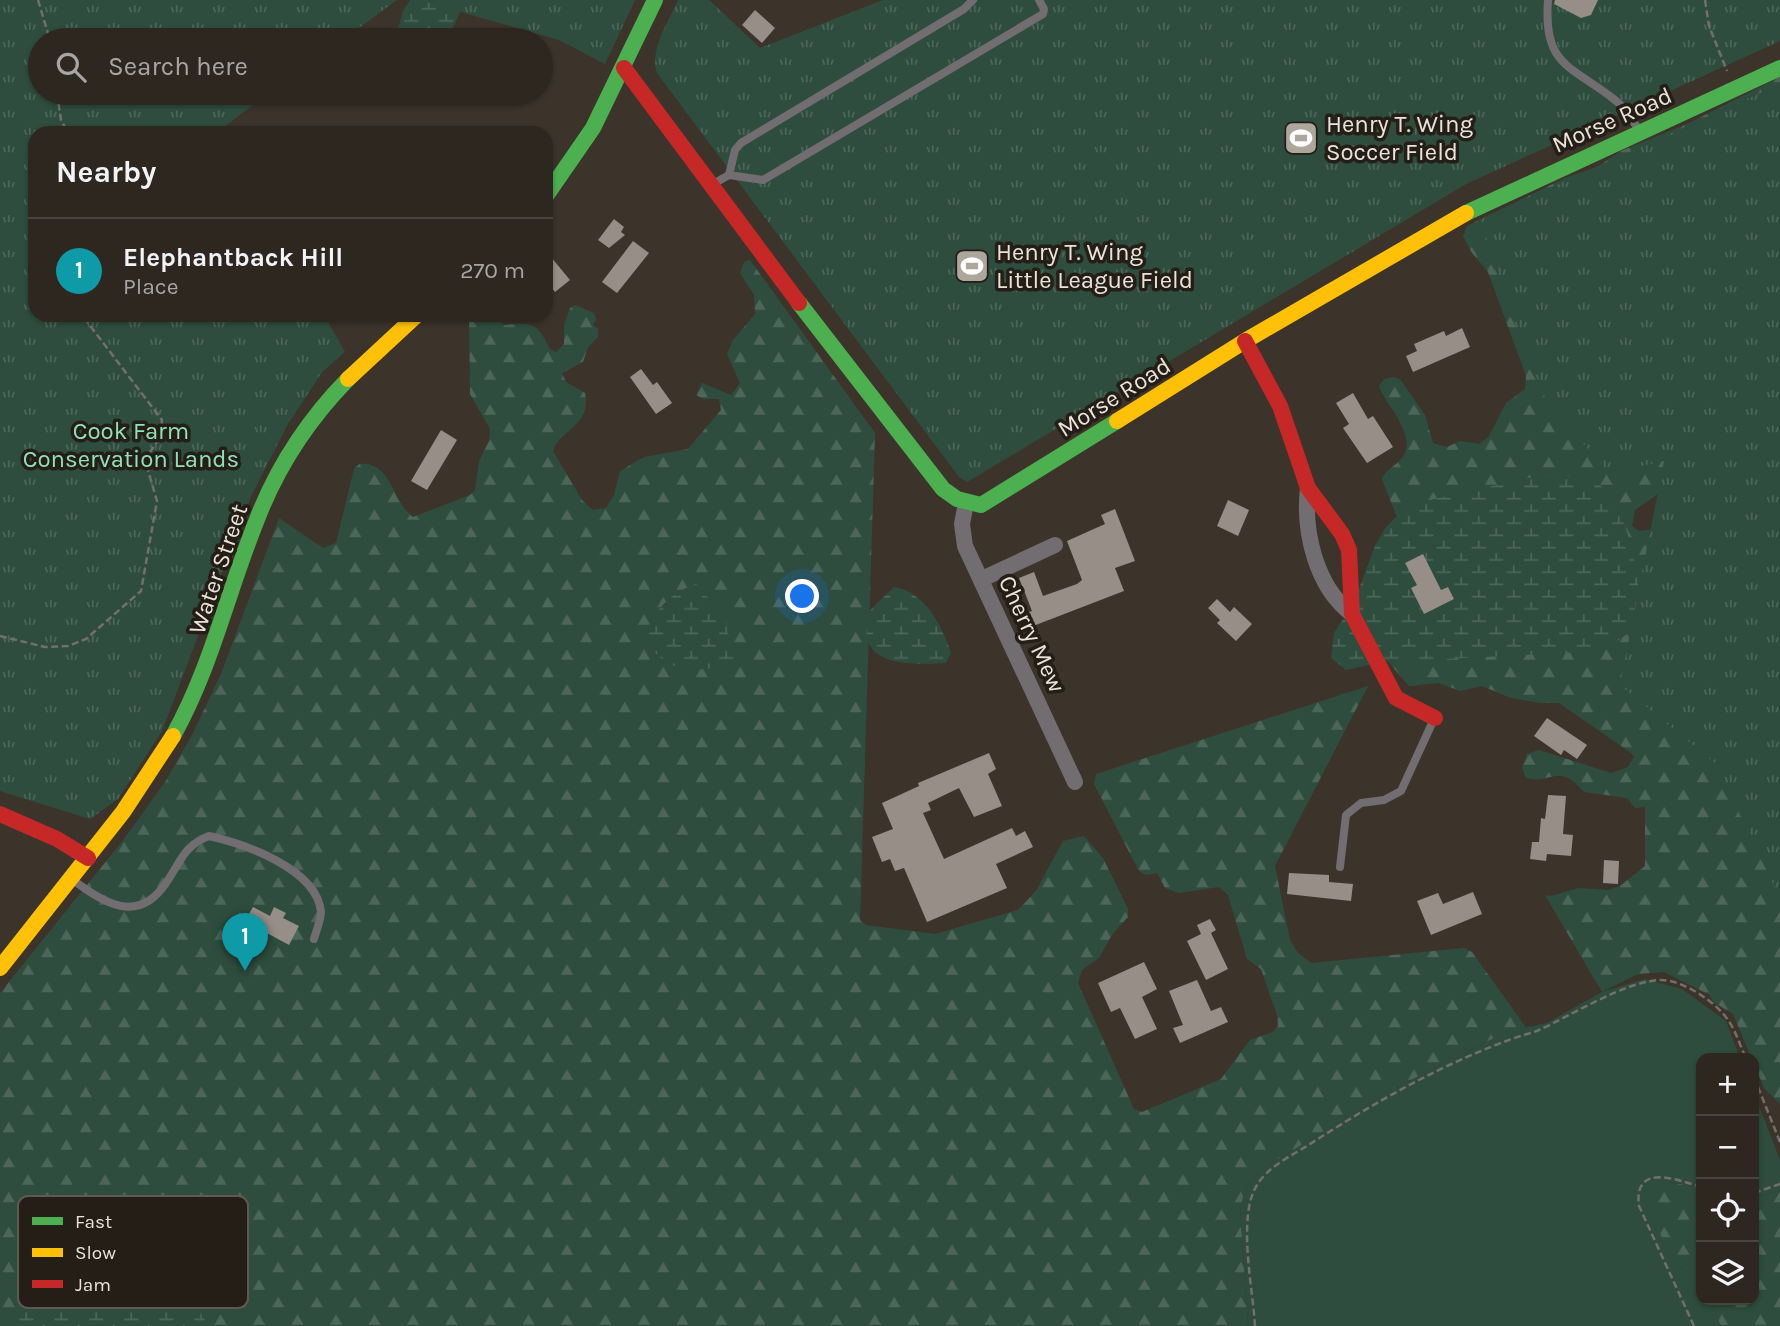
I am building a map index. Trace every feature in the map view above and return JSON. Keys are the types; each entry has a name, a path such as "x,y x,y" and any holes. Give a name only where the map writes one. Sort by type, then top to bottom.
{"street":[{"path":"553,186 593,128 655,0"},
{"path":"624,68 710,186 934,479 950,495 966,503"},
{"name":"Morse Road","path":"966,503 981,505 989,502 1245,341 1475,208 1780,68"},
{"name":"Water Street","path":"0,968 35,919 88,858 134,797 187,711 212,654 257,521 306,426 355,369 409,322"},
{"path":"1245,341 1280,406 1308,488 1342,534 1349,550 1352,614"},
{"path":"1308,488 1307,526 1330,593 1352,614 1396,698 1434,718"},
{"name":"Cherry Mew","path":"966,503 962,524 964,539 1075,782"},
{"path":"982,579 1055,545"},
{"path":"0,814 57,839 88,858"}],"lane":[{"path":"729,174 735,150 741,143 964,9 973,0"},
{"path":"710,186 729,174 763,180 1043,14 1044,9 1039,0"},
{"path":"1548,0 1547,27 1558,58 1569,70 1618,101 1640,132"},
{"path":"1340,867 1346,816 1361,803 1384,800 1401,791 1434,718"},
{"path":"71,878 111,905 134,907 157,894 185,849 209,836 223,839 295,870 307,882 321,913 314,939"}],"path":[{"path":"37,0 46,28"},
{"path":"1706,0 1709,26 1735,90"},
{"path":"59,105 64,126"},
{"path":"0,636 45,647 68,646 86,639 141,592 157,501 145,460 160,437 162,420 87,322"},
{"path":"1255,1326 1247,1219 1249,1198 1258,1181 1278,1164 1329,1131 1405,1088 1509,1040 1535,1032 1572,1012 1639,984 1662,980 1685,986 1726,1017 1744,1053"},
{"path":"1759,1090 1780,1142"},
{"path":"1694,1326 1639,1206 1638,1194 1643,1184 1653,1177 1666,1177 1696,1186"},
{"path":"1759,1191 1780,1184"}],"green space":[{"name":"Cook Farm Conservation Lands","path":"0,0 397,0 358,28 28,28 28,105 253,105 225,126 28,126 28,322 328,322 345,352 322,372 288,424 251,496 162,731 118,799 90,819 0,791"},
{"path":"410,0 466,0 453,28 398,28 403,11"},
{"path":"419,0 635,0 605,64 553,38 553,28 517,28"},
{"path":"678,0 709,0 760,48 883,0 1780,0 1780,41 1466,184 967,482 959,477 657,73 655,64 658,45"},
{"path":"1780,77 1780,409 1635,510 1632,526 1639,531 1654,529 1780,552 1780,1104 1764,1088 1759,1076 1759,1053 1749,1053 1733,1014 1713,1002 1710,995 1664,972 1638,974 1602,992 1545,895 1551,896 1578,888 1608,890 1620,886 1645,866 1645,807 1635,808 1627,798 1584,792 1568,778 1561,776 1526,778 1522,768 1527,754 1539,750 1611,773 1628,767 1634,757 1631,753 1559,703 1511,698 1482,686 1460,691 1439,683 1409,686 1385,658 1398,520 1382,479 1402,458 1407,446 1403,428 1379,386 1384,379 1400,379 1425,415 1433,443 1447,447 1460,441 1480,444 1489,436 1506,403 1525,389 1526,376 1488,272 1472,253 1463,236 1467,226 1565,178 1597,167 1621,151 1689,123"},
{"path":"1780,84 1780,898 1715,763 1620,685 1664,461 1609,473 1546,400 1499,284 1481,219"},
{"path":"750,260 875,433 860,920 866,925 935,934 1018,910 1036,891 1063,841 1084,836 1103,858 1128,909 1128,917 1113,933 1099,958 1082,970 1078,983 1134,1109 1142,1112 1221,1079 1250,1040 1273,1032 1278,1026 1277,1015 1261,969 1247,959 1228,895 1219,887 1179,893 1165,888 1157,873 1146,875 1139,871 1094,784 1096,774 1368,686 1275,866 1290,940 1298,953 1311,963 1464,948 1472,952 1527,1029 1508,1031 1393,1089 1262,1169 1245,1188 1240,1210 1248,1326 0,1326 0,993 124,839 165,782 191,737 221,674 279,518 323,548 336,543 354,469 359,464 370,465 385,475 400,502 413,517 470,495 475,490 479,461 489,441 490,429 470,394 469,322 528,324 537,329 550,349 556,352 564,344 564,325 570,308 575,305 594,313 596,319 593,325 598,329 598,337 588,347 583,362 562,373 566,382 585,393 586,404 580,420 562,437 553,451 582,500 593,510 606,508 614,495 620,471 644,457 688,449 721,410 719,399 703,399 696,395 702,383 731,395 740,383 727,354 733,340 755,314 754,295 740,273 744,262"},
{"path":"1562,475 1594,481 1606,491 1616,507 1625,526 1636,569 1639,591 1638,626 1612,645 1566,653 1382,662 1346,670 1331,658 1334,633 1354,602 1375,546 1386,527 1400,513 1421,502 1538,476"},
{"path":"696,584 725,617 728,635 736,648 737,657 732,665 682,669 663,660 645,639 652,620 663,605 670,598"},
{"path":"894,587 915,595 931,611 951,653 946,663 902,662 881,656 873,650 867,638 868,612"},
{"path":"1644,979 1682,989 1726,1021 1738,1053 1696,1053 1696,1186 1669,1182 1679,1266 1696,1278 1696,1305 1712,1305 1721,1326 1248,1326 1240,1210 1245,1188 1262,1169 1393,1089 1508,1031 1547,1023 1602,992"},
{"path":"1759,1106 1780,1160 1780,1191 1759,1196"},
{"path":"1659,1181 1696,1186 1696,1278 1679,1266 1668,1250 1649,1211 1648,1190"},
{"path":"1780,1191 1780,1326 1721,1326 1712,1305 1759,1305 1760,1196"},
{"path":"22,1308 198,1308 210,1326 15,1326"}],"building":[{"path":"1555,0 1598,0 1591,15 1581,18 1554,4"},
{"path":"755,10 775,28 762,43 742,25"},
{"path":"614,219 624,227 621,232 625,235 609,248 598,240"},
{"path":"633,241 649,253 617,293 602,282"},
{"path":"553,259 570,280 555,292 553,290"},
{"path":"1462,328 1470,347 1413,372 1406,356 1417,351 1414,344 1444,331 1446,336"},
{"path":"641,369 653,385 657,382 672,403 656,414 630,377"},
{"path":"1353,393 1368,419 1373,416 1393,447 1367,463 1343,428 1349,424 1336,403"},
{"path":"441,430 457,440 427,490 411,481"},
{"path":"1228,500 1249,510 1238,536 1217,526"},
{"path":"1115,509 1135,561 1115,568 1124,591 1028,628 1023,614 1032,611 1019,578 1034,572 1043,596 1077,584 1082,580 1067,541 1105,524 1101,515"},
{"path":"1423,554 1441,590 1448,587 1454,599 1424,614 1411,588 1417,585 1405,563"},
{"path":"1217,599 1230,612 1234,607 1252,624 1236,641 1217,623 1220,620 1208,608"},
{"path":"1547,718 1587,745 1577,759 1564,750 1561,755 1534,736"},
{"path":"989,753 996,769 988,774 1002,806 974,817 959,788 928,803 931,810 923,813 944,859 1012,828 1016,836 1025,831 1033,847 996,864 1007,888 927,922 904,868 895,871 890,859 882,862 872,837 893,829 882,803 919,786 918,783"},
{"path":"1548,795 1566,796 1563,834 1573,835 1571,856 1547,854 1546,861 1530,859 1532,842 1539,842 1541,818 1545,819"},
{"path":"1604,860 1619,861 1618,884 1603,883"},
{"path":"1289,873 1329,875 1329,882 1353,884 1351,901 1287,894"},
{"path":"1473,892 1482,914 1431,935 1417,901 1438,893 1443,904"},
{"path":"253,907 270,916 274,907 286,913 283,918 299,926 289,945 245,921"},
{"path":"1210,919 1216,930 1211,933 1228,969 1206,980 1187,941 1201,934 1197,925"},
{"path":"1144,962 1157,989 1142,997 1157,1029 1135,1039 1120,1008 1111,1012 1098,983"},
{"path":"1197,980 1211,1011 1221,1007 1228,1022 1180,1043 1173,1028 1183,1025 1169,991"}],"traffic: fast":[{"path":"553,186 593,128 655,0"},
{"path":"1466,213 1780,68"},
{"path":"799,303 943,489 957,499 981,505 1117,421"},
{"path":"173,736 198,684 246,549 273,483 307,428 348,379"}],"traffic: slow":[{"path":"1117,421 1245,341 1466,213"},
{"path":"348,379 409,322"},
{"path":"0,968 123,812 173,736"}],"traffic: jam":[{"path":"624,68 799,303"},
{"path":"1245,341 1280,406 1308,488 1342,534 1349,550 1352,614 1396,698 1435,718"},
{"path":"0,814 57,839 88,858"}],"place":[{"name":"Henry T. Wing Soccer Field","path":"1301,138"},
{"name":"Henry T. Wing Little League Field","path":"972,266"},
{"name":"Elephantback Hill","path":"245,971"}]}
